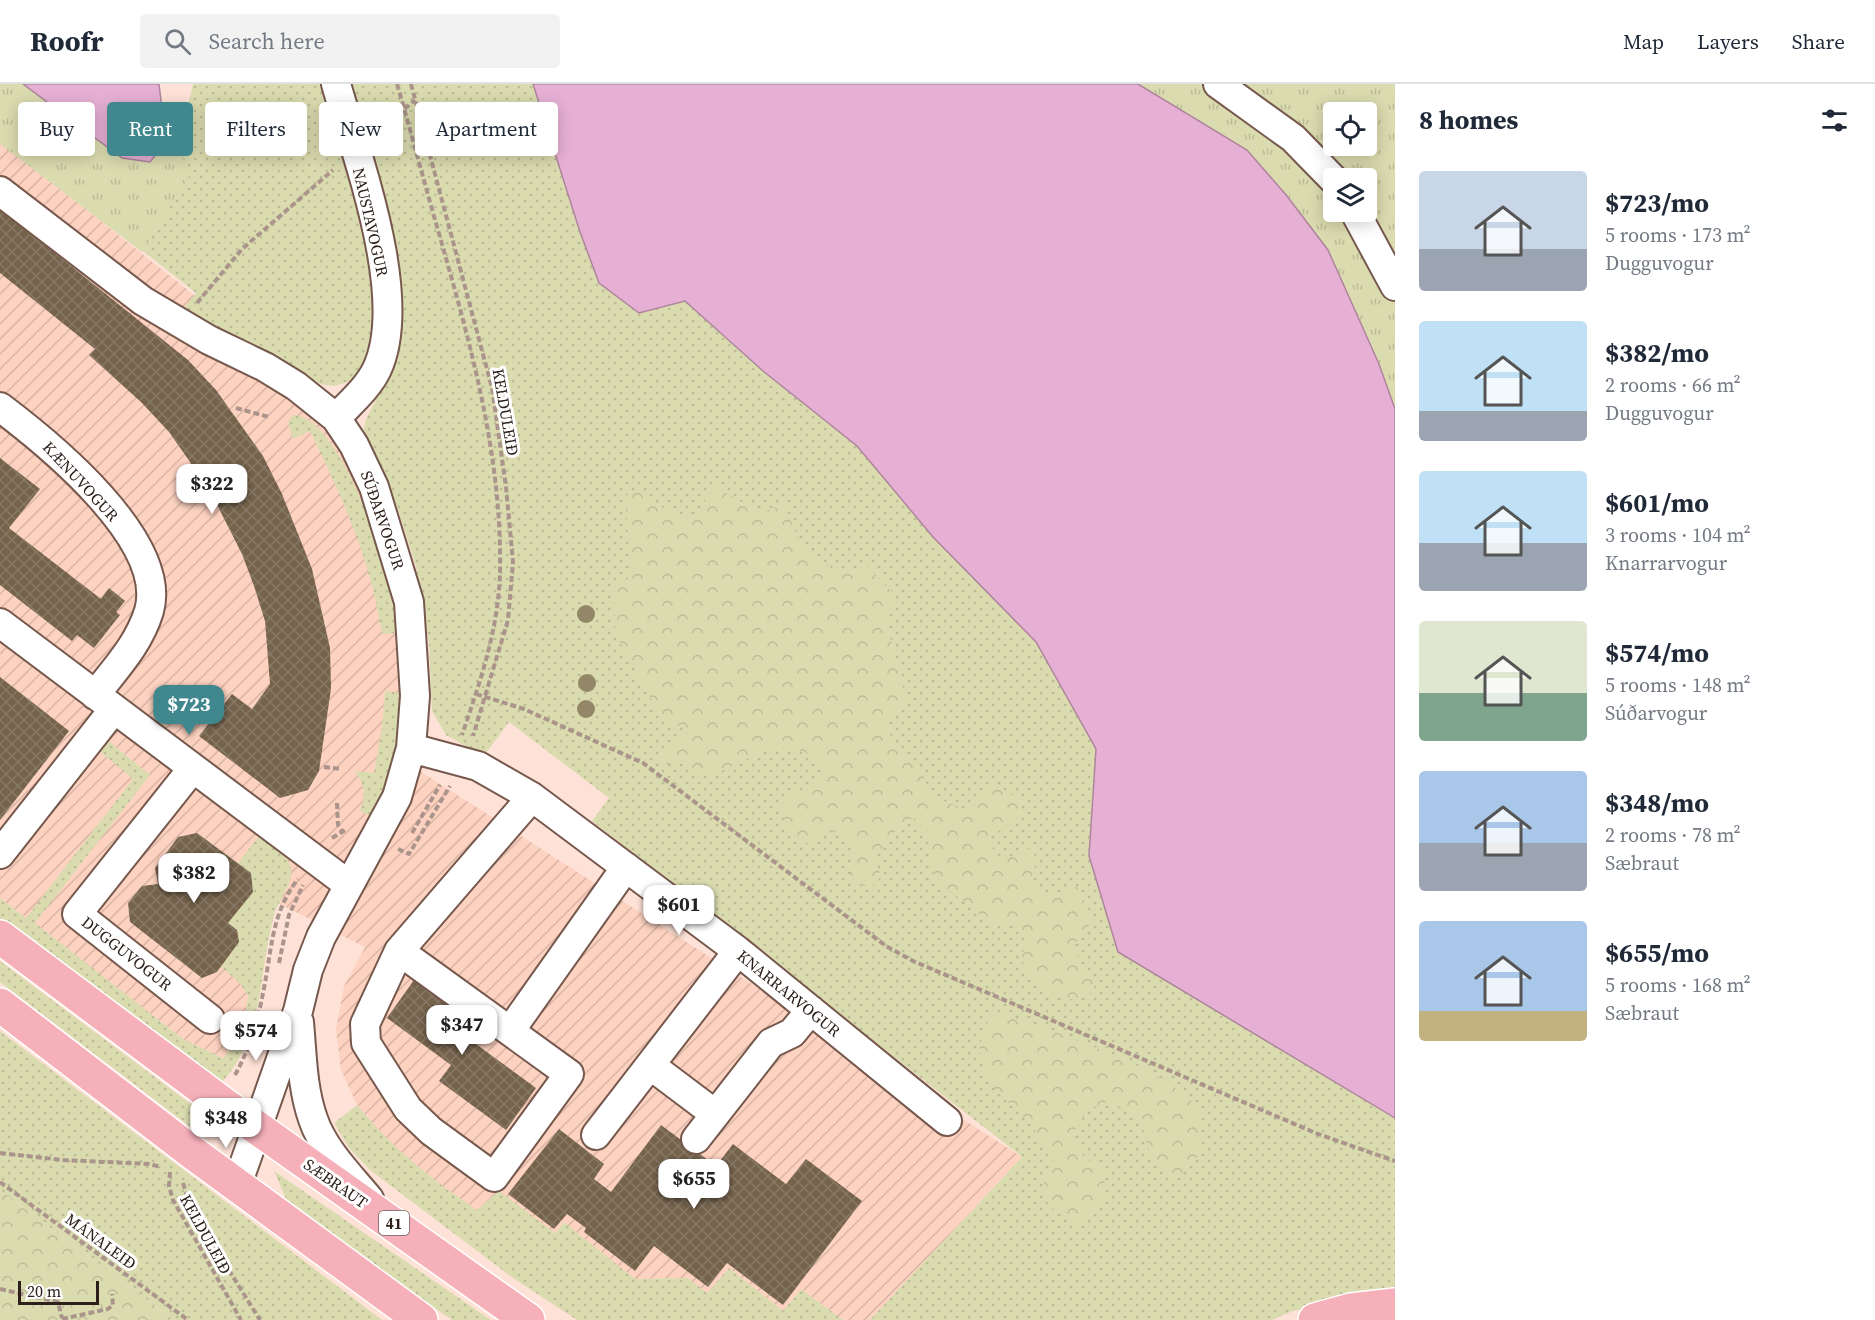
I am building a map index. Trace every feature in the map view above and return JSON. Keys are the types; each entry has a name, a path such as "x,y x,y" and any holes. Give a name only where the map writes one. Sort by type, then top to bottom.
{"highway":[{"name":"SÆBRAUT","path":"0,937 258,1129 528,1320"},
{"path":"0,1005 237,1185 422,1320"},
{"path":"1315,1320 1351,1311 1395,1305"}],"street":[{"name":"NAUSTAVOGUR","path":"336,84 341,102"},
{"path":"1218,84 1293,138 1323,169"},
{"name":"NAUSTAVOGUR","path":"336,418 360,393 376,371 384,349 388,321 385,272 373,214 356,156"},
{"name":"SÚÐARVOGUR","path":"0,191 143,301 180,325 266,367 296,386 336,418 354,445 374,487 409,602 415,696 411,748 397,797 321,937 308,970 298,1011 237,1185"},
{"path":"1360,222 1395,285"},
{"name":"KÆNUVOGUR","path":"0,407 45,441 81,476 115,514 138,548 150,573 150,609 135,645 105,702"},
{"path":"0,623 349,885"},
{"path":"0,854 105,702"},
{"name":"KNARRARVOGUR","path":"411,748 478,766 532,797 738,951 947,1120"},
{"name":"DUGGUVOGUR","path":"194,768 78,914 210,1019"},
{"path":"399,951 569,1074 494,1177 430,1131 408,1108 366,1043 365,1024 399,951 532,797"},
{"path":"510,1031 626,867"},
{"path":"596,1135 738,951"},
{"path":"696,1139 771,1044 792,1033 811,1010"},
{"name":"SÚÐARVOGUR","path":"298,1011 308,1100 314,1121 341,1166 380,1214"},
{"path":"650,1065 715,1114"}],"path":[{"name":"KELDULEIÐ","path":"397,84 465,318 482,388 496,485 500,572 494,627 476,694 459,743"},
{"name":"KELDULEIÐ","path":"411,84 492,388 506,487 513,562 508,620 472,738"},
{"path":"404,109 416,100"},
{"path":"180,325 242,249 349,156"},
{"path":"236,408 269,417"},
{"path":"476,694 563,725 643,763 886,946 913,961 1318,1134 1395,1161"},
{"path":"324,767 341,769"},
{"path":"392,846 409,854 451,784"},
{"path":"337,803 338,825 347,838"},
{"path":"232,1079 247,1053 258,1018 278,912 302,873"},
{"path":"278,965 289,915 298,892 307,880"},
{"path":"0,1153 63,1160 149,1164 170,1170 173,1164"},
{"name":"KELDULEIÐ","path":"170,1170 169,1186 173,1200 242,1320"},
{"path":"183,1179 183,1188 192,1211 260,1320"},
{"name":"MÁNALEIÐ","path":"0,1182 188,1320"},
{"path":"0,1289 58,1302 62,1319 108,1309 113,1305 112,1294"}],"shaded area":[{"path":"23,84 159,84 161,102 107,102 107,147 95,138 95,102 47,102"},
{"path":"533,84 1138,84 1247,150 1287,196 1328,250 1379,364 1395,409 1395,1118 1118,952 1089,856 1096,749 1036,642 933,537 857,446 763,371 685,301 639,313 599,283 556,156 558,156 558,102 539,102"},
{"path":"0,141 315,391 403,567 412,766 1022,1157 870,1320 843,1320 801,1289 783,1311 729,1268 707,1293 688,1278 635,1279 564,1223 555,1233 499,1192 477,1211 420,1171 386,1139 357,1105 341,1070 336,1030 344,986 365,947 266,897 243,1030 223,1058 183,1039 0,898"},
{"path":"119,156 155,156 150,162"}],"green space":[{"path":"0,84 32,102 18,102 18,152 0,138"},
{"path":"0,84 152,84 160,102 107,102 107,156 182,156 190,175 142,252 0,144"},
{"path":"193,84 321,84 326,87 330,102 319,102 319,156 347,156 359,197 383,323 360,376 334,386 318,383 306,377 278,357 218,328 184,308 196,293 23,156 95,156 95,137 107,144 107,156 129,156 163,175 171,156 193,156 193,102 189,102"},
{"path":"347,84 533,84 539,102 415,102 415,156 556,156 580,232 639,313 685,301 763,371 857,446 933,537 1036,642 1096,749 1089,856 1118,952 1395,1118 1395,1289 1293,1311 1272,1320 870,1320 1022,1157 592,821 609,798 509,722 486,753 474,751 446,735 432,711 429,643 416,566 398,510 366,445 363,432 366,419 387,378 357,156 403,156 403,102 349,102"},
{"path":"1138,84 1395,84 1395,409 1379,364 1328,250 1287,196 1247,150"},
{"path":"293,415 310,421 326,437 356,488 387,570 399,633 382,634 363,554 344,505 310,431 293,439 288,422"},
{"path":"715,487 761,513 784,504 798,538 836,572 867,566 895,595 886,621 906,698 887,725 895,748 922,772 931,796 970,811 992,786 1021,799 1022,813 987,840 1002,861 1031,848 1037,861 1029,883 1048,897 1077,886 1093,920 1072,948 1095,985 1087,997 1064,1000 1046,990 1024,968 1022,953 1030,940 1014,923 990,923 945,887 931,871 932,838 914,818 900,825 875,858 881,876 872,887 857,884 849,871 853,847 845,834 826,830 804,845 789,836 780,801 816,783 824,773 821,761 803,752 787,748 773,749 719,772 703,776 684,763 669,764 657,755 691,731 662,719 615,633 614,586 631,577 625,496 642,490 654,504 692,519"},
{"path":"385,691 400,693 394,757 385,788 369,815 360,811 364,790 355,771 374,773 382,727"},
{"path":"106,739 150,775 35,923 183,1039 223,1058 229,1050 229,1033 243,1030 248,996 240,983 221,967 239,942 237,930 228,923 238,863 259,836 286,858 291,868 288,885 274,915 253,1023 246,1044 223,1081 214,1080 0,922 0,898 26,918 133,779 98,750"},
{"path":"0,961 208,1117 197,1132 0,982"},
{"path":"997,1012 1107,1052 1138,1066 1186,1095 1199,1114 1202,1151 1177,1179 1150,1155 1140,1117 1108,1101 1088,1110 1072,1135 1084,1157 1106,1172 1103,1198 1080,1224 1051,1208 1041,1190 1053,1162 1031,1124 991,1086 979,1049 985,1024"},
{"path":"0,1031 382,1320 174,1320 0,1190"},
{"path":"357,1105 413,1162 477,1210 499,1191 555,1233 564,1222 635,1279 688,1278 707,1293 729,1268 783,1311 801,1289 843,1320 577,1320 513,1278 370,1170 349,1148 334,1123"},
{"path":"274,1171 491,1320 452,1320 289,1206"},
{"path":"0,1190 174,1320 0,1320"}],"building":[{"path":"0,209 188,360 216,390 263,456 282,494 312,569 330,648 331,689 319,771 308,790 280,798 199,736 232,694 252,709 270,684 265,621 242,554 209,489 169,432 142,403 89,355 95,349 0,273"},
{"path":"0,458 40,489 9,528 101,599 109,588 125,601 116,612 120,615 94,648 77,635 72,641 0,585"},
{"path":"0,677 69,731 0,820"},
{"path":"197,833 251,873 253,892 228,923 237,930 239,942 217,972 202,978 130,922 128,903 142,886 158,884 155,868 178,837"},
{"path":"414,980 474,1023 465,1036 536,1088 506,1130 439,1081 451,1065 387,1018"},
{"path":"661,1125 716,1166 733,1144 786,1184 806,1159 862,1201 783,1305 727,1263 708,1287 654,1246 635,1271 584,1232 586,1228 567,1214 554,1229 508,1194 559,1129 604,1164 594,1179 611,1192"}]}
